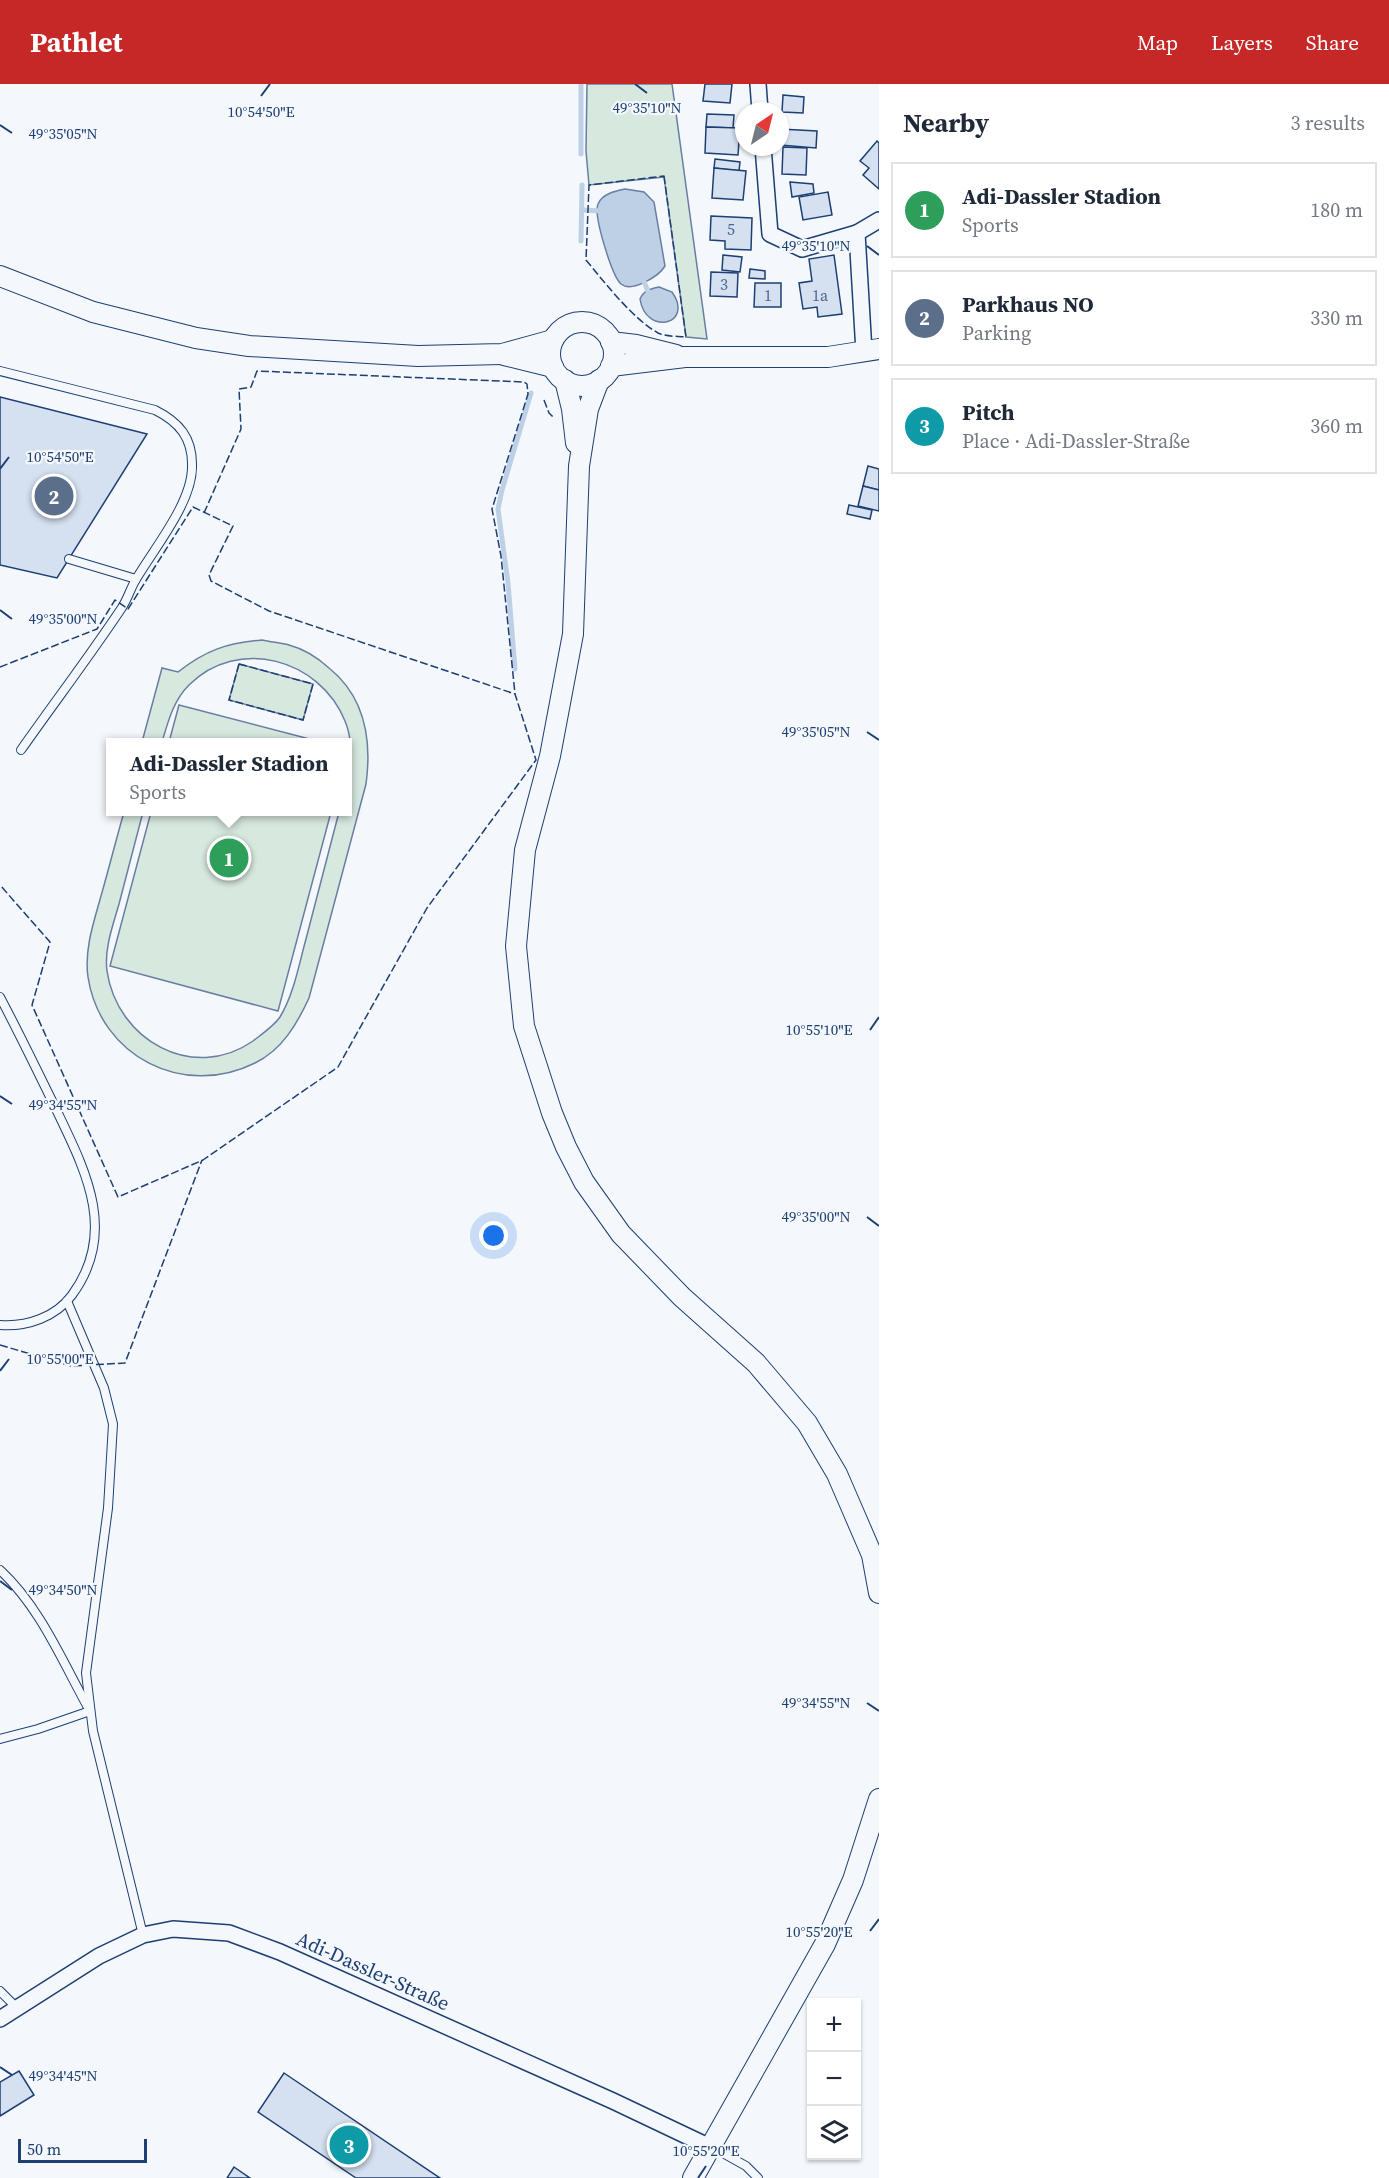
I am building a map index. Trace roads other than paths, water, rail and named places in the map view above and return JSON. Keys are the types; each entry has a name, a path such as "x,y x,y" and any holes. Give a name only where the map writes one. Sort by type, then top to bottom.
{"street":[{"path":"758,84 759,102"},
{"path":"764,156 770,234 802,249 857,233 879,220"},
{"path":"611,342 636,345 685,357 828,357 871,351 857,233"},
{"path":"0,276 93,312 196,338 249,346 418,356 502,354 553,340"},
{"path":"579,466 572,409 550,349 553,340 567,326 587,322 606,333 613,350 588,409 579,466 573,634 550,756 525,850 516,946 524,1026 552,1113 584,1182 621,1234 682,1296 756,1363 807,1423 837,1474 875,1554 879,1593"},
{"path":"502,354 559,374 582,386 605,373 685,357"},
{"path":"693,2178 825,1944 853,1880 879,1799"},
{"name":"Adi-Dassler-Straße","path":"0,2019 99,1956 143,1935 173,1929 229,1933 254,1941 613,2101 710,2147"}],"lane":[{"path":"0,371 155,410 172,419 183,433 191,449 193,470 183,504 136,579 123,606 21,750"},
{"path":"69,559 136,579"},
{"path":"0,997 80,1161 92,1199 95,1221 91,1262 68,1301 54,1313 40,1320 0,1325"},
{"path":"68,1301 104,1388 113,1424 108,1508 86,1673 90,1711 143,1935"},
{"path":"0,1570 15,1584 37,1615 90,1711"},
{"path":"0,1739 90,1711"},
{"path":"0,1991 17,2008"},
{"path":"710,2147 746,2166 758,2178"}],"water":[{"path":"625,189 644,192 654,202 665,266 645,282 632,286 621,284 617,279 604,245 597,210 598,204 606,195"},
{"path":"659,287 672,292 677,303 678,312 667,322 659,322 651,318 644,311 640,299 645,292"}],"waterway":[{"path":"581,84 581,154"},
{"path":"581,241 582,185"},
{"path":"582,210 601,211"},
{"path":"642,277 650,296"},
{"path":"515,669 508,583 498,509 531,393"}],"place":[{"name":"Parkhaus NO","path":"54,496"},
{"name":"Adi-Dassler Stadion","path":"229,858"},
{"name":"Pitch","path":"349,2145"}]}
